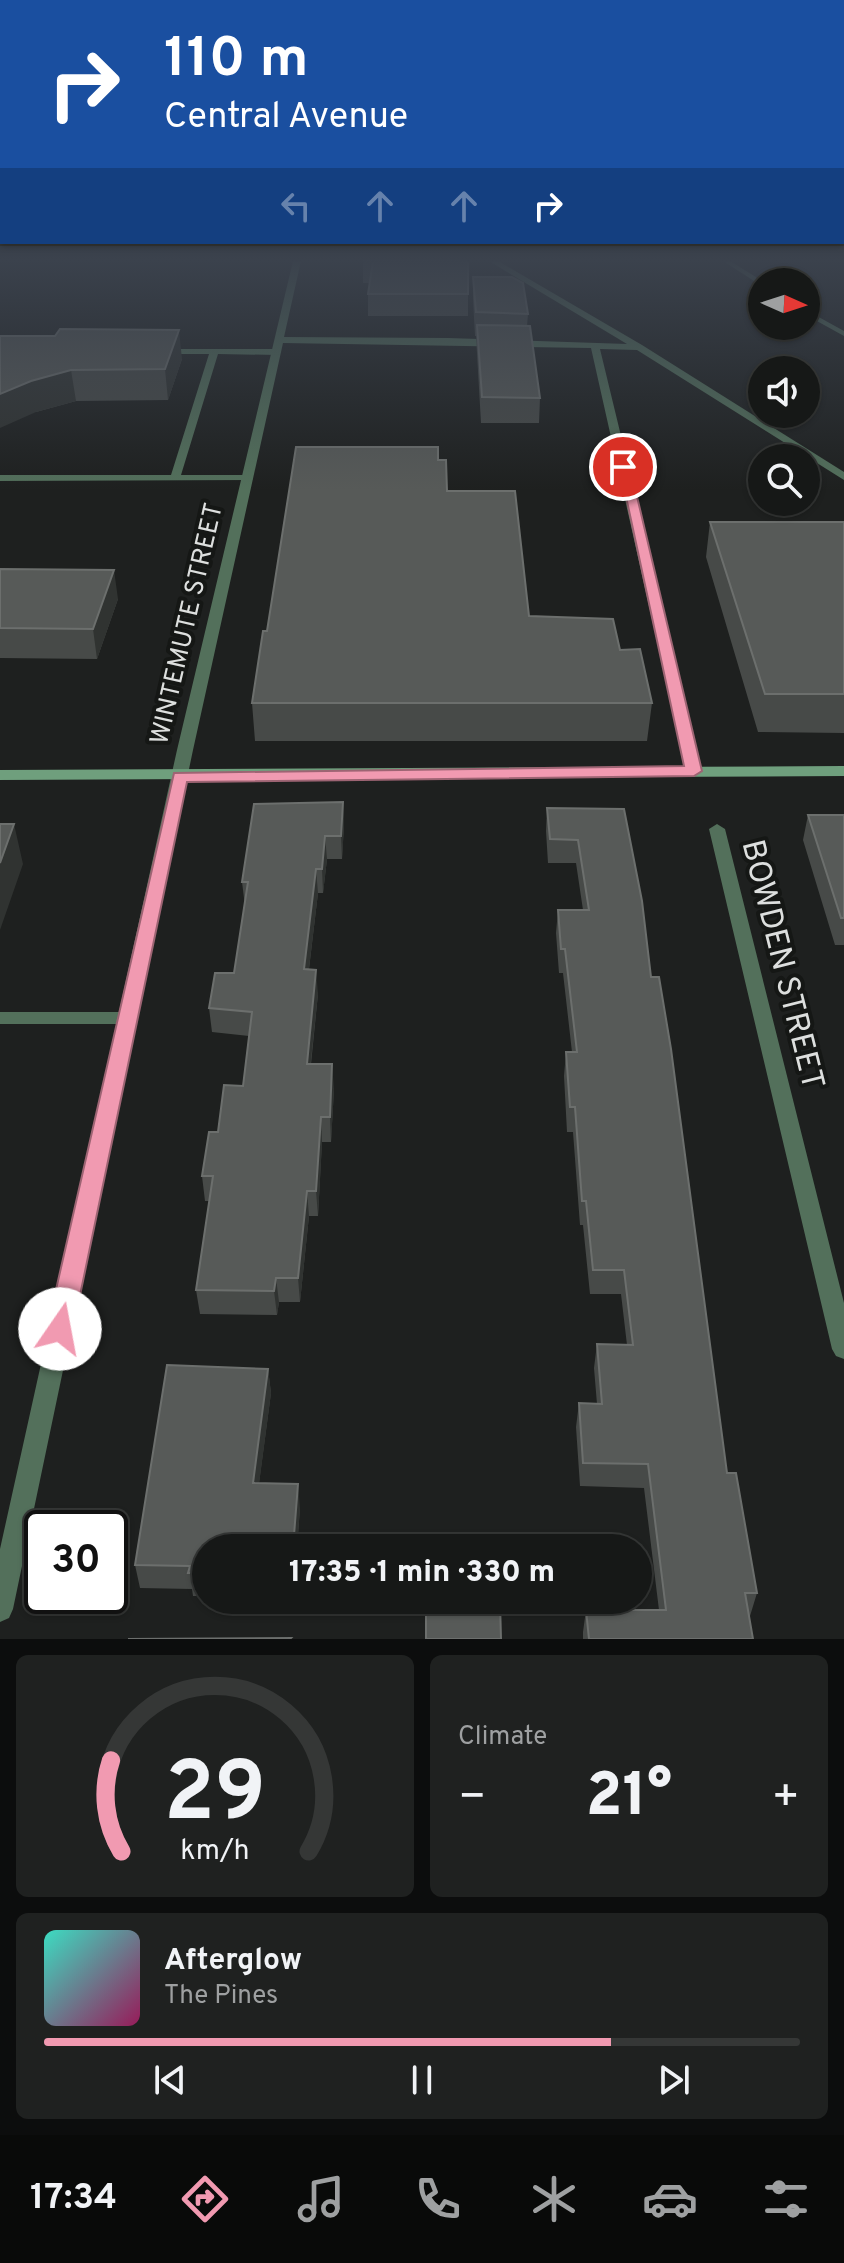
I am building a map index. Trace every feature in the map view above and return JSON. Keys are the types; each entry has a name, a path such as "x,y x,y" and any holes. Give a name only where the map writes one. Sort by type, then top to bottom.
{"main road":[{"path":"0,775 844,771"}],"street":[{"name":"WINTEMUTE STREET","path":"0,1609 180,776 280,337"},
{"path":"623,337 844,477"},
{"path":"278,346 639,347"},
{"path":"595,346 694,771"},
{"name":"BOWDEN STREET","path":"717,829 844,1349"}],"lane":[{"path":"153,351 214,352 278,346"},
{"path":"175,478 214,352"},
{"path":"0,478 248,478"},
{"path":"0,1018 127,1018"}],"building":[{"path":"0,337 176,337 165,369 71,370 0,394"},
{"path":"478,337 532,337 540,398 482,397"},
{"path":"296,447 438,447 438,460 446,460 447,491 515,491 529,616 613,619 620,650 640,649 652,703 252,703 263,631 267,631"},
{"path":"710,522 844,522 844,694 765,694"},
{"path":"0,569 114,570 93,629 0,628"},
{"path":"343,802 341,836 325,836 322,869 316,869 304,969 316,970 307,1064 332,1064 330,1117 321,1117 316,1191 307,1191 298,1278 276,1278 274,1291 196,1290 213,1176 202,1176 209,1132 218,1132 224,1085 243,1086 252,1012 209,1008 215,973 234,973 248,882 242,882 254,804"},
{"path":"547,808 624,809 642,901 651,977 659,977 671,1049 727,1473 736,1473 757,1593 745,1593 753,1639 589,1639 586,1614 652,1614 652,1610 666,1610 648,1464 583,1463 579,1403 602,1404 597,1344 633,1345 624,1270 593,1270 586,1201 582,1201 575,1107 570,1107 566,1052 577,1052 558,910 589,910 578,840 550,839"},
{"path":"808,815 844,815 844,918 841,918"},
{"path":"0,824 14,824 0,863"},
{"path":"167,1365 268,1369 253,1483 298,1484 294,1534 192,1534 192,1573 188,1573 190,1566 135,1565"},
{"path":"426,1614 500,1614 501,1639 426,1639"},
{"path":"291,1638 290,1639 128,1639"}],"route":[{"path":"60,1329 180,776 694,771 623,467"}]}
